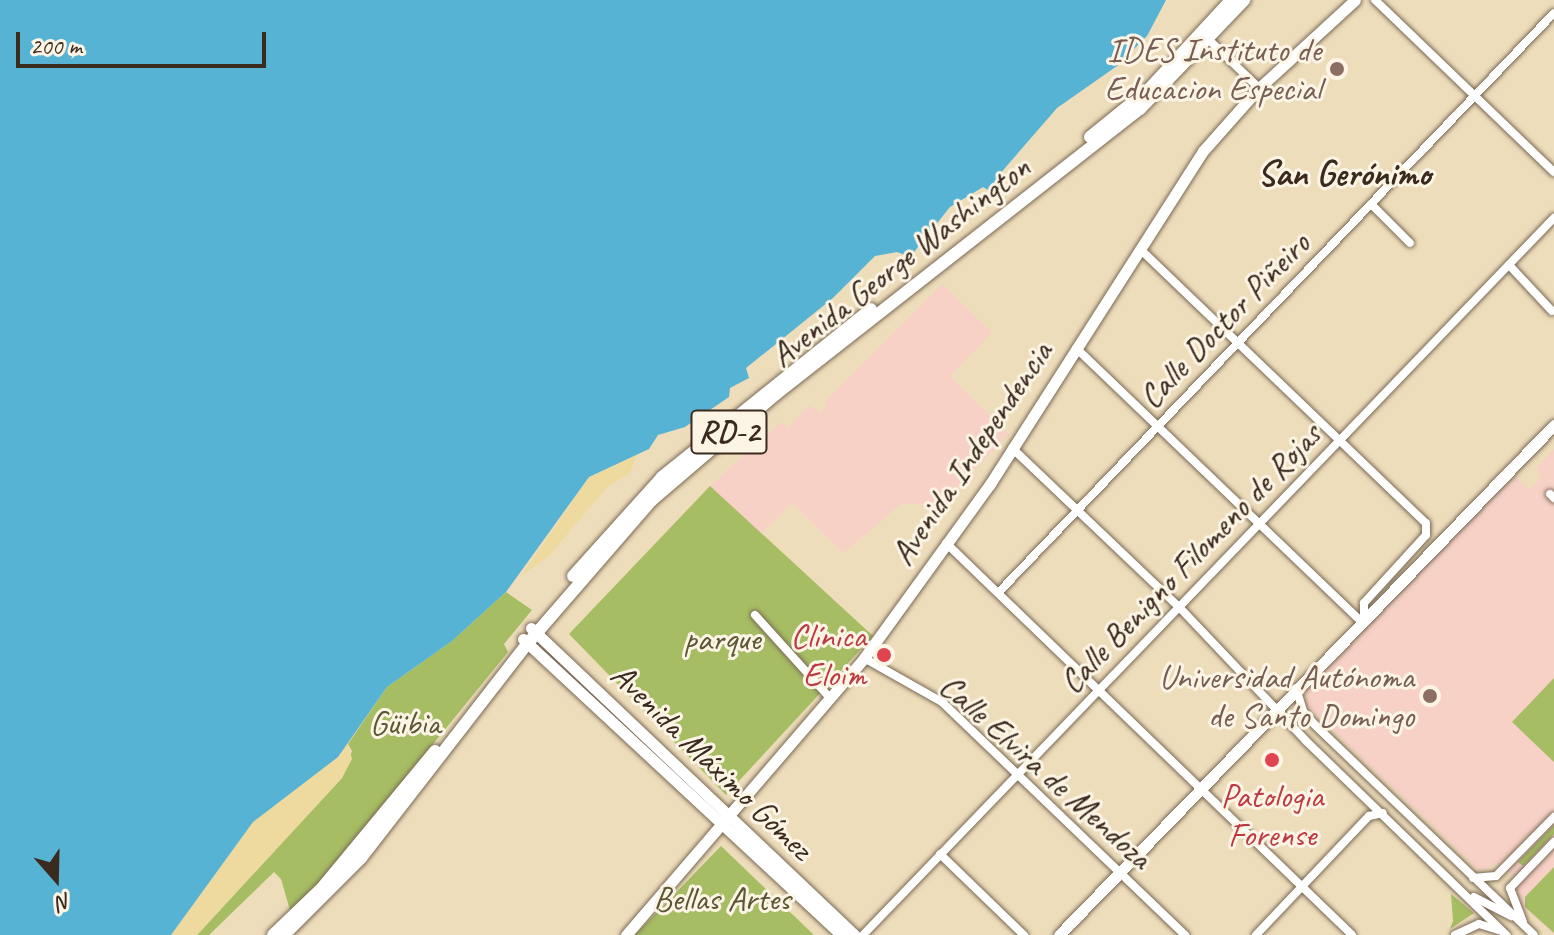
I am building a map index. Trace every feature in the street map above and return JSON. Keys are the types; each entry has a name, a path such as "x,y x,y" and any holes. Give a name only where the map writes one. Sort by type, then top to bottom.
{"highway":[{"name":"Avenida George Washington","path":"284,935 361,858 605,536 662,477 1149,89 1231,0"},
{"name":"Avenida George Washington","path":"273,935 321,889 530,636 608,547 701,455 1140,109 1244,0"}],"main road":[{"name":"Avenida Independencia","path":"626,935 729,821 864,658 1012,448 1203,151 1259,88 1355,0"},
{"path":"1059,935 1277,706 1554,425"},
{"name":"Avenida Máximo Gómez","path":"530,636 854,935"},
{"name":"Avenida Máximo Gómez","path":"729,821 841,935"}],"street":[{"path":"1375,0 1554,172"},
{"name":"Calle Doctor Piñeiro","path":"998,593 1554,13"},
{"path":"1208,39 1259,88"},
{"path":"1371,204 1410,243"},
{"name":"Calle Benigno Filomeno de Rojas","path":"863,935 1554,218"},
{"path":"1140,249 1426,523 1426,535 1364,603 1362,620"},
{"path":"1509,265 1552,311"},
{"path":"1076,348 1362,620"},
{"path":"1012,448 1179,607 1277,706 1306,741 1505,933"},
{"path":"946,543 1352,935"},
{"path":"755,615 830,698"},
{"name":"Calle Elvira de Mendoza","path":"864,658 942,702 1185,935"},
{"path":"1296,687 1303,711 1315,725 1534,935"},
{"path":"1256,935 1369,816 1383,813"},
{"path":"1496,876 1554,817"},
{"path":"1510,888 1554,842"},
{"path":"940,854 1024,935"},
{"path":"1472,877 1496,876 1510,888 1525,927"},
{"path":"1463,890 1512,916"},
{"path":"1455,935 1479,924 1505,933"}],"shaded area":[{"path":"942,284 992,333 950,376 1009,434 941,504 901,504 843,553 792,503 760,535 710,486 781,422 787,428 810,405 820,413 828,405 825,401"},
{"name":"Universidad Autónoma de Santo Domingo","path":"1554,449 1554,935 1515,899 1513,889 1520,882 1499,863 1480,871 1307,706 1306,687 1502,483 1517,478 1529,490 1542,476 1537,467"}],"green space":[{"name":"parque","path":"710,486 873,636 726,795 569,634"},
{"name":"Güibia","path":"506,592 532,610 504,644 508,652 292,917 281,879 274,872 209,935 197,935 342,778 352,751 348,744 387,687 452,641"},
{"path":"1554,678 1554,762 1512,722"},
{"path":"1554,825 1554,834 1523,866 1518,862"},
{"name":"Bellas Artes","path":"721,846 814,935 635,935"},
{"path":"1554,867 1554,933 1525,907 1525,897"},
{"path":"1451,894 1474,913 1450,929 1453,921"}],"sand":[{"path":"637,455 630,473 607,487 549,556 521,576 589,477"},
{"path":"348,744 352,759 342,778 197,935 171,935 253,822"}],"water":[{"path":"0,0 1166,0 1147,36 1117,66 1057,108 999,175 1005,186 993,193 983,187 950,207 910,257 897,252 875,256 833,298 746,368 749,378 730,388 729,397 685,427 658,435 649,449 589,477 506,592 452,641 387,687 338,757 253,822 171,935 0,935"}],"place":[{"name":"IDES Instituto de Educacion Especial","path":"1337,69"},
{"name":"Clínica Eloim","path":"884,655"},
{"name":"Universidad Autónoma de Santo Domingo","path":"1430,696"},
{"name":"Patologia Forense","path":"1272,760"}],"district":[{"name":"San Gerónimo","path":"1344,174"}]}
